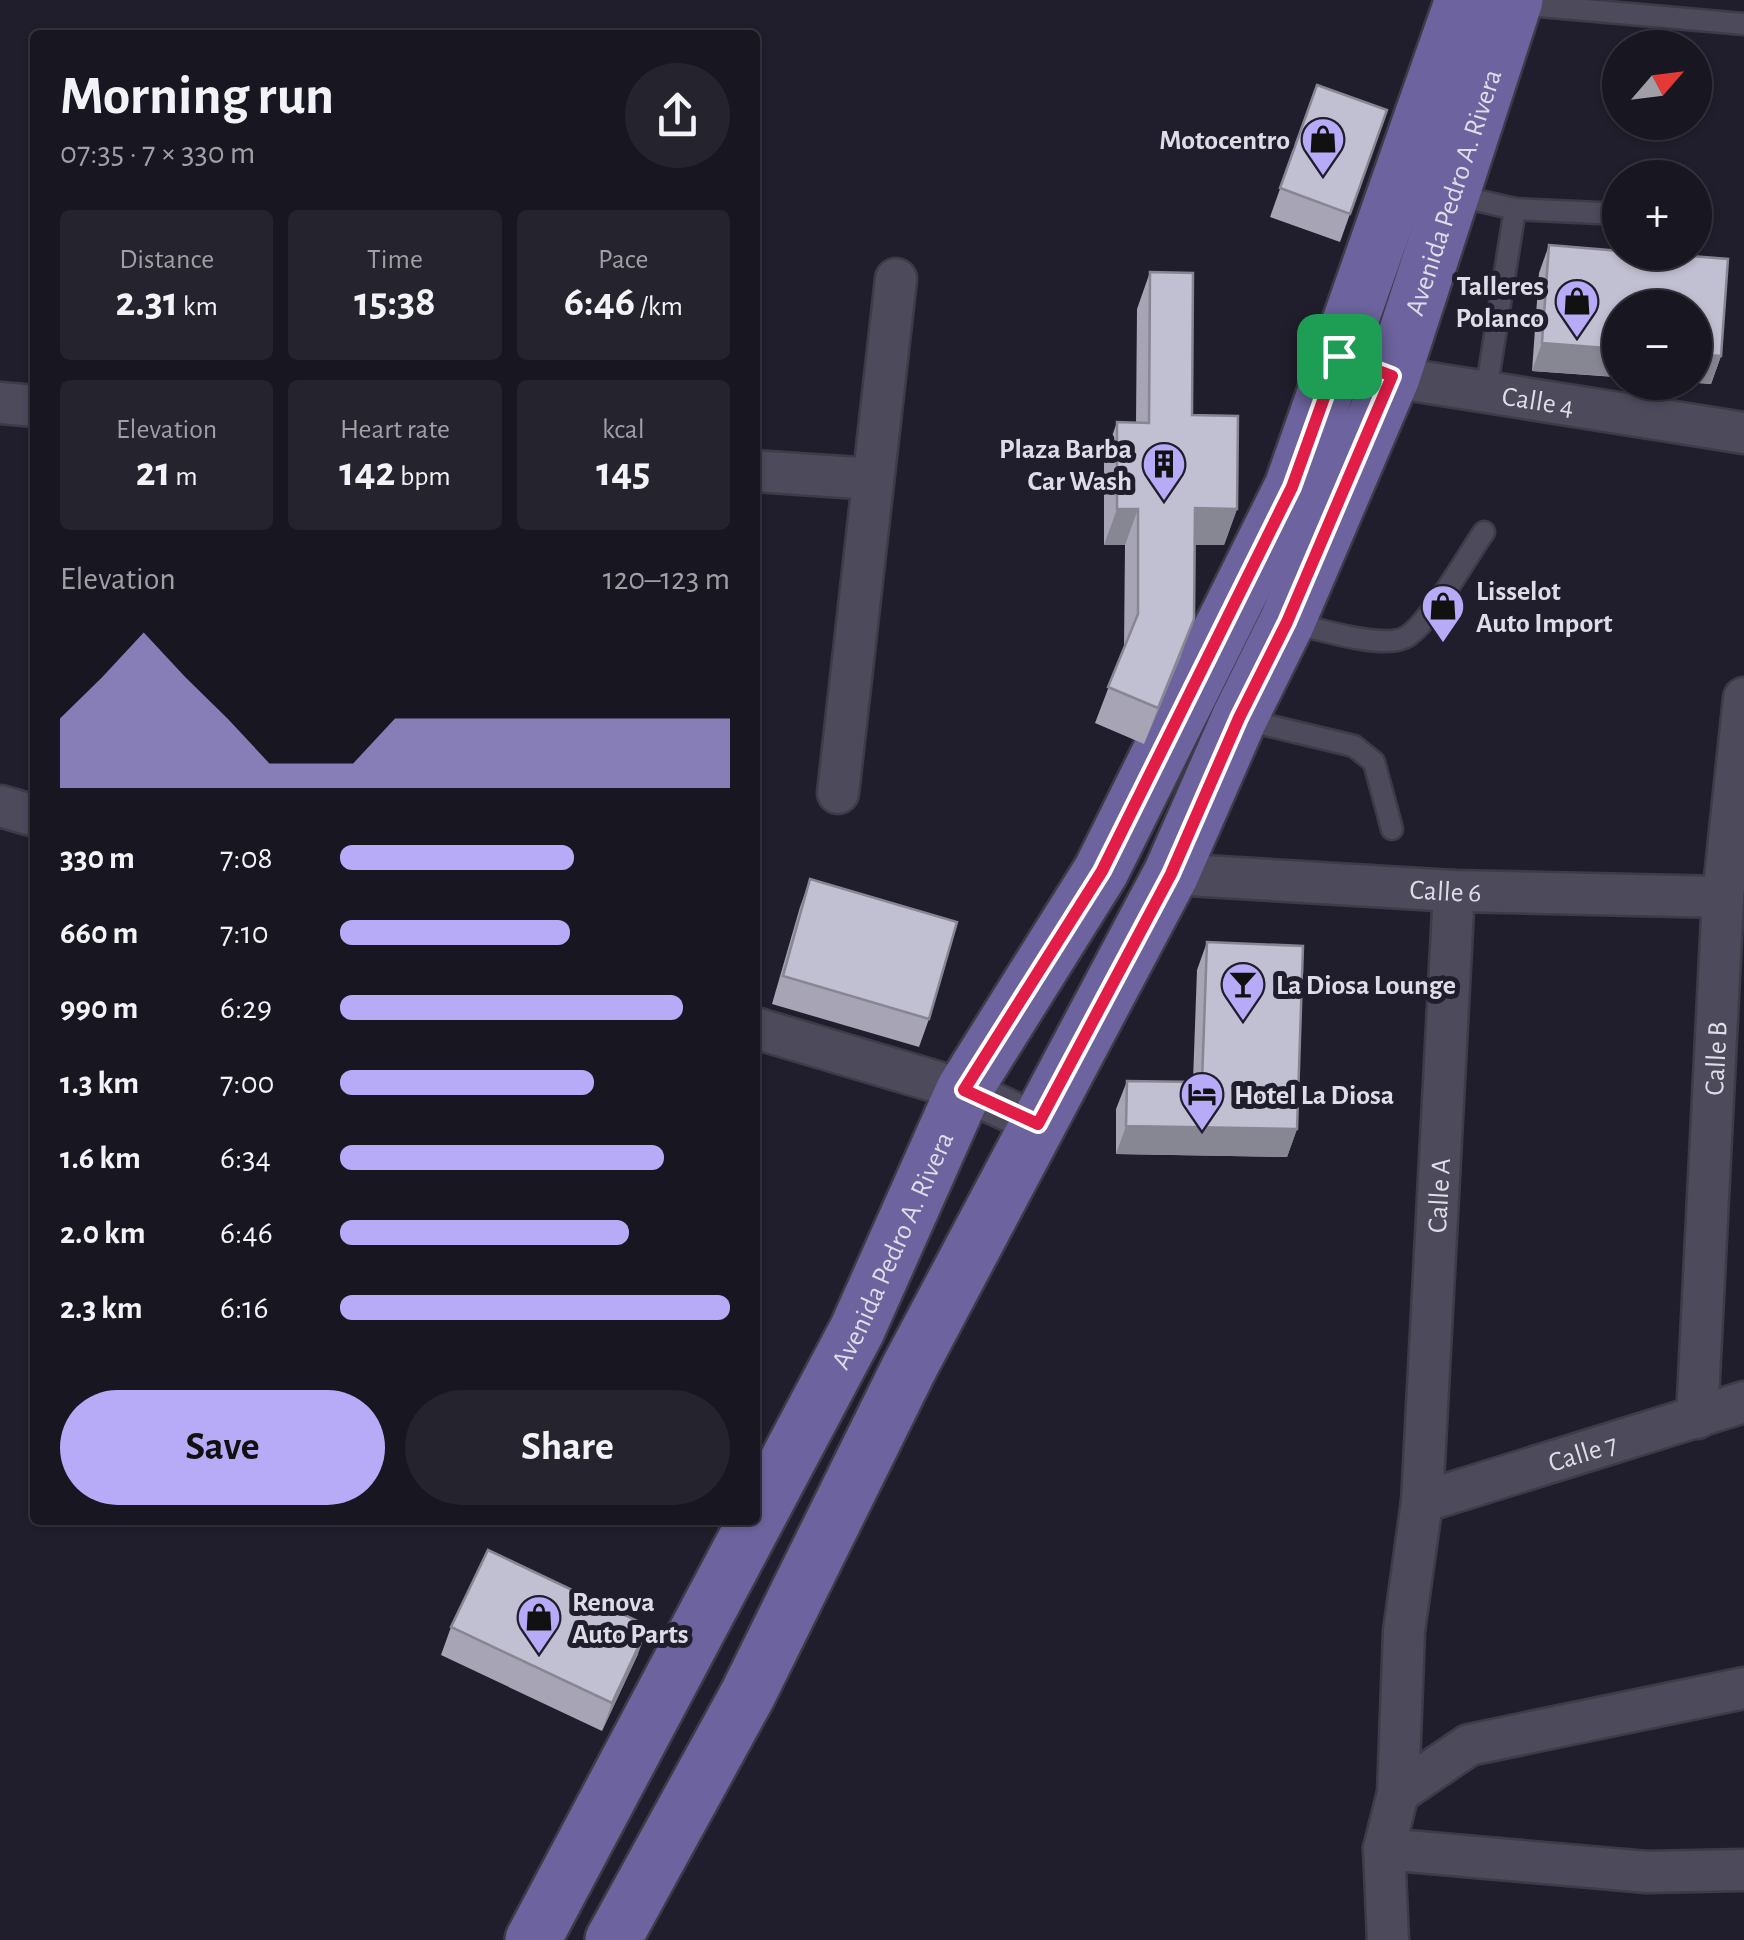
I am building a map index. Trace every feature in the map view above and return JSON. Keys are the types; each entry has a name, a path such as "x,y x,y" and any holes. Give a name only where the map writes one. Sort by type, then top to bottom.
{"main road":[{"name":"Avenida Pedro A. Rivera","path":"613,1940 748,1694 908,1368 1171,874 1239,718 1287,622 1392,376 1452,194 1497,1"},
{"name":"Avenida Pedro A. Rivera","path":"760,1514 858,1330 964,1090 1102,871 1292,487 1339,356 1497,1"},
{"name":"Avenida Pedro A. Rivera","path":"533,1940 754,1525"}],"street":[{"path":"838,793 896,279"},
{"name":"Calle 4","path":"1339,356 1392,376 1744,433"},
{"path":"0,403 30,406"},
{"path":"760,471 873,479"},
{"name":"Calle B","path":"1697,1418 1723,898 1744,698"},
{"path":"0,806 30,815"},
{"name":"Calle 6","path":"1171,874 1454,891 1723,898"},
{"name":"Calle A","path":"1388,1940 1384,1849 1398,1793 1404,1631 1422,1502 1454,891"},
{"path":"760,1029 964,1090 1038,1124"},
{"name":"Calle 7","path":"1422,1502 1744,1402"},
{"path":"1398,1793 1469,1745 1744,1688"},
{"path":"1384,1849 1647,1872 1744,1870"}],"lane":[{"path":"1497,1 1744,24"},
{"path":"1452,194 1514,208 1602,213"},
{"path":"1486,392 1514,208"},
{"path":"1287,622 1377,641 1402,640 1418,629 1484,532"},
{"path":"1239,718 1354,746 1374,762 1392,828"}],"building":[{"name":"Motocentro","path":"1317,85 1387,110 1350,214 1280,188"},
{"path":"1549,245 1602,249 1602,270 1712,270 1712,258 1728,259 1721,356 1712,355 1712,290 1602,290 1602,348 1542,343"},
{"name":"Plaza Barba Car Wash","path":"1150,272 1193,273 1192,415 1238,416 1237,509 1195,508 1194,619 1158,708 1108,687 1138,614 1138,509 1117,509 1117,422 1149,423"},
{"path":"810,879 957,922 929,1019 783,976"},
{"path":"1207,942 1303,946 1297,1129 1126,1126 1127,1081 1202,1082"},
{"name":"Renova Auto Parts","path":"488,1550 648,1626 612,1703 451,1627"}],"place":[{"name":"Motocentro","path":"1323,177"},
{"name":"Talleres Polanco","path":"1577,339"},
{"name":"Plaza Barba Car Wash","path":"1164,502"},
{"name":"Lisselot Auto Import","path":"1443,644"},
{"name":"La Diosa Lounge","path":"1243,1022"},
{"name":"Hotel La Diosa","path":"1202,1132"},
{"name":"Renova Auto Parts","path":"539,1655"}],"route":[{"path":"1339,356 1392,376 1287,622 1239,718 1171,874 1038,1124 964,1090 1102,871 1292,487 1339,356"}]}
